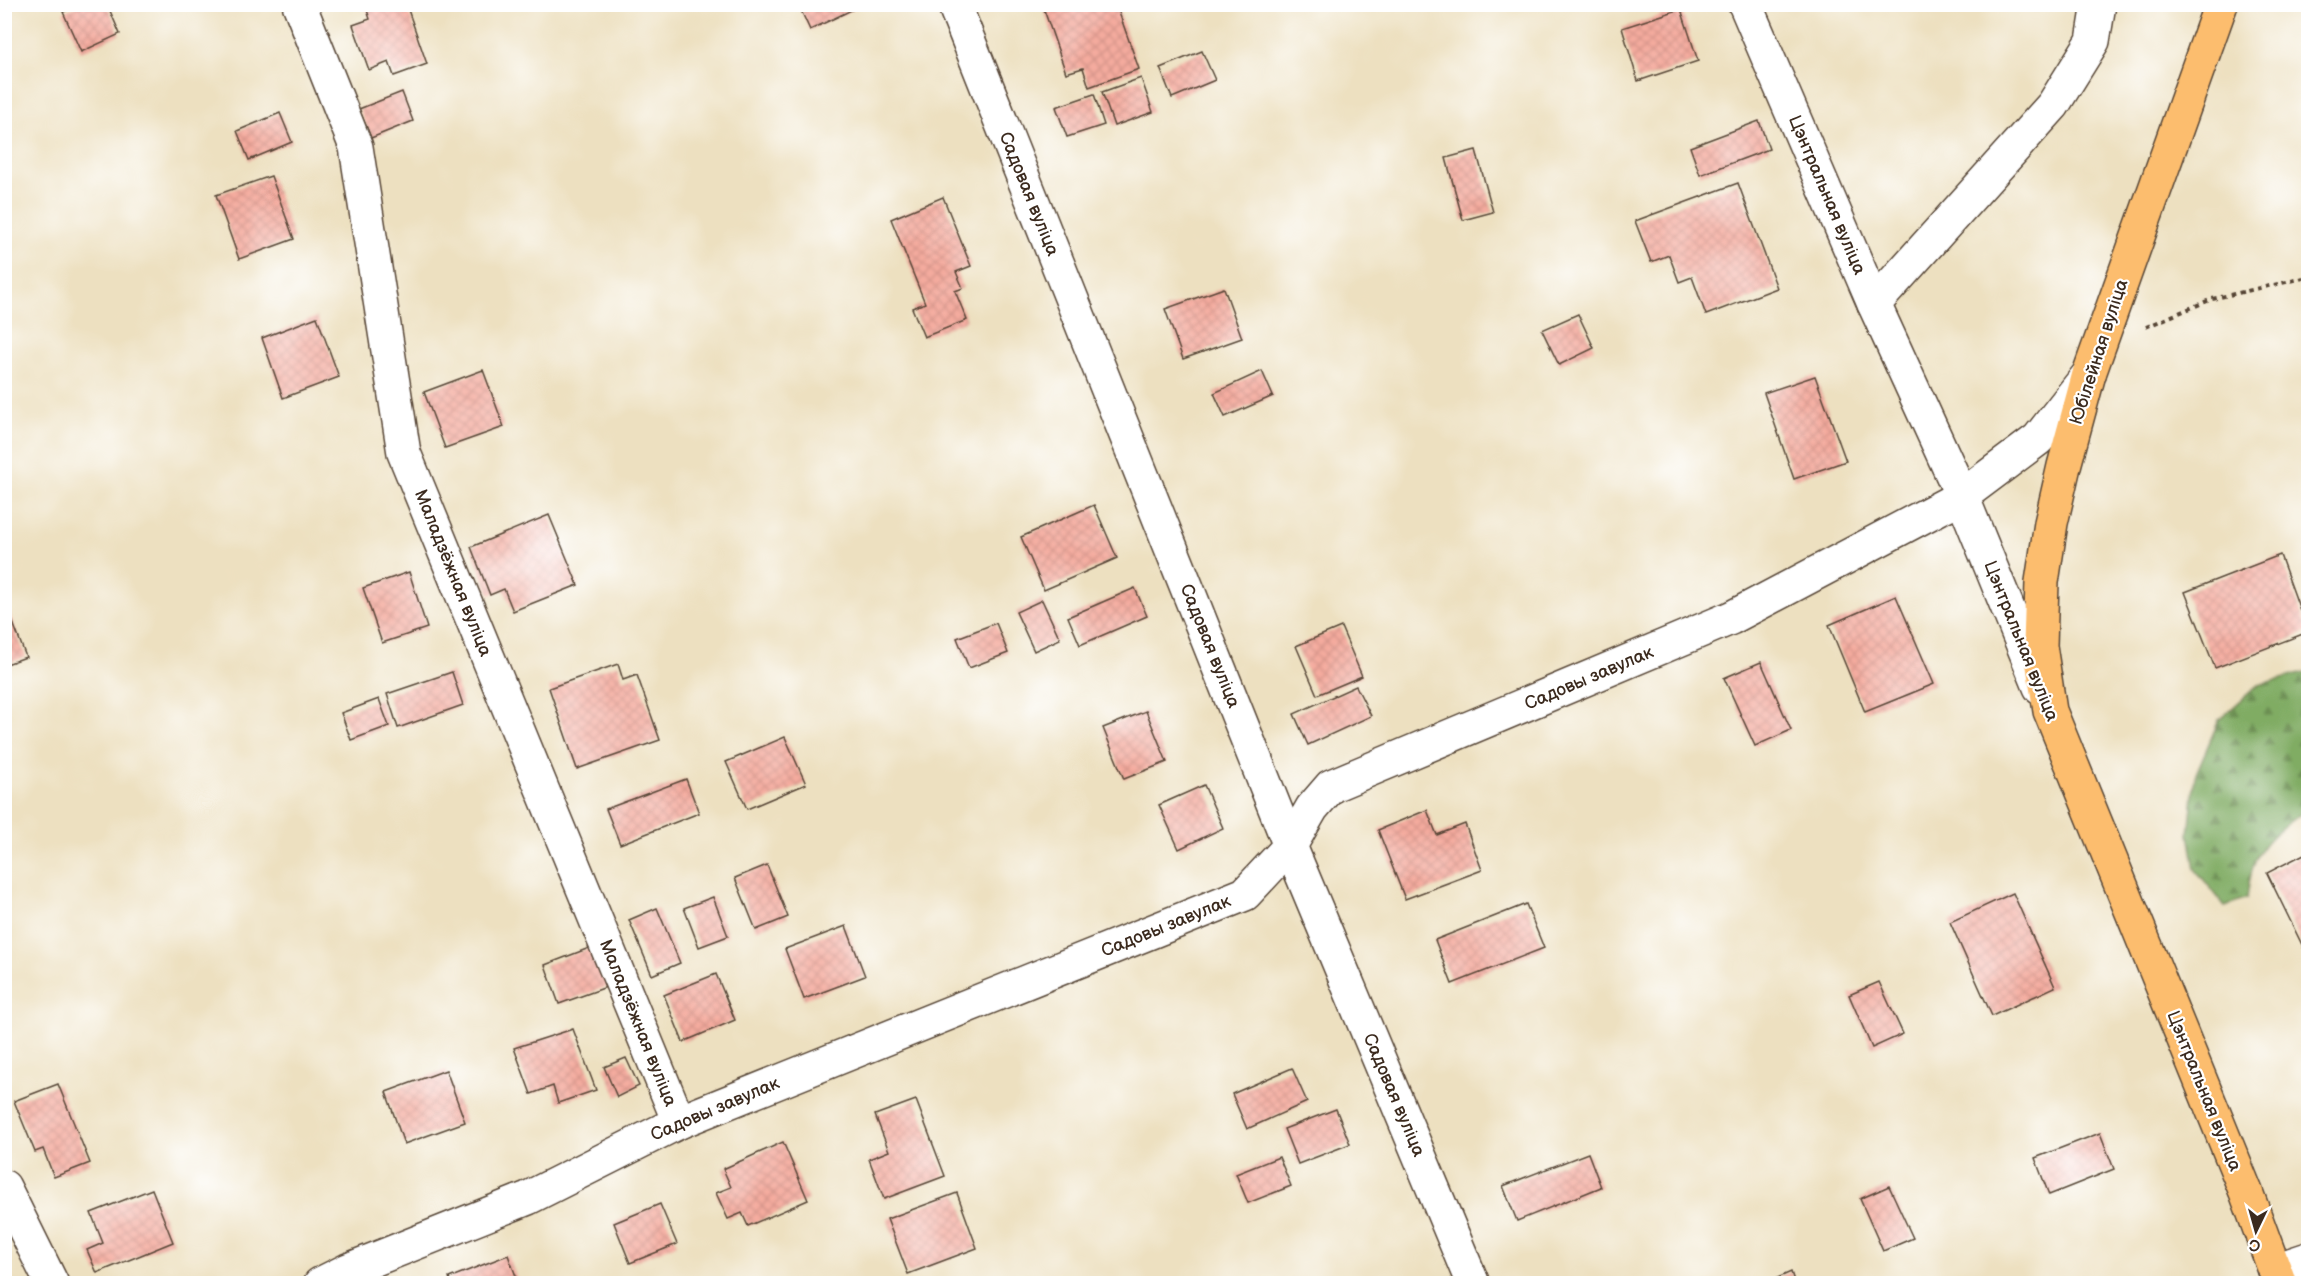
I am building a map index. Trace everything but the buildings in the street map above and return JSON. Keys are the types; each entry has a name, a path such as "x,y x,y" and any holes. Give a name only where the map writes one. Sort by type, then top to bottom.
{"main road":[{"name":"Юбілейная вуліца","path":"2050,711 2040,646 2042,582 2051,522 2064,466 2088,374 2221,4"},
{"name":"Цэнтральная вуліца","path":"2050,711 2278,1277"}],"street":[{"name":"Маладзёжная вуліца","path":"299,4 356,147 404,453 679,1122"},
{"name":"Садовая вуліца","path":"954,4 1290,846 1473,1284"},
{"name":"Цэнтральная вуліца","path":"1745,4 1874,304 1962,496 2050,711"},
{"path":"1874,304 2053,105 2092,41 2099,4"},
{"name":"Садовы завулак","path":"320,1284 348,1270 528,1198 679,1122 1245,894 1290,846 1312,808 1331,786 1731,618 1962,496 2038,439 2088,374"},
{"path":"4,1187 52,1284"},
{"path":"2278,1277 2308,1259"}],"path":[{"path":"2136,332 2212,299 2308,277"}],"green space":[{"path":"2308,672 2308,809 2282,827 2264,845 2253,867 2247,898 2225,906 2195,869 2189,834 2195,776 2219,720 2258,685"}]}
